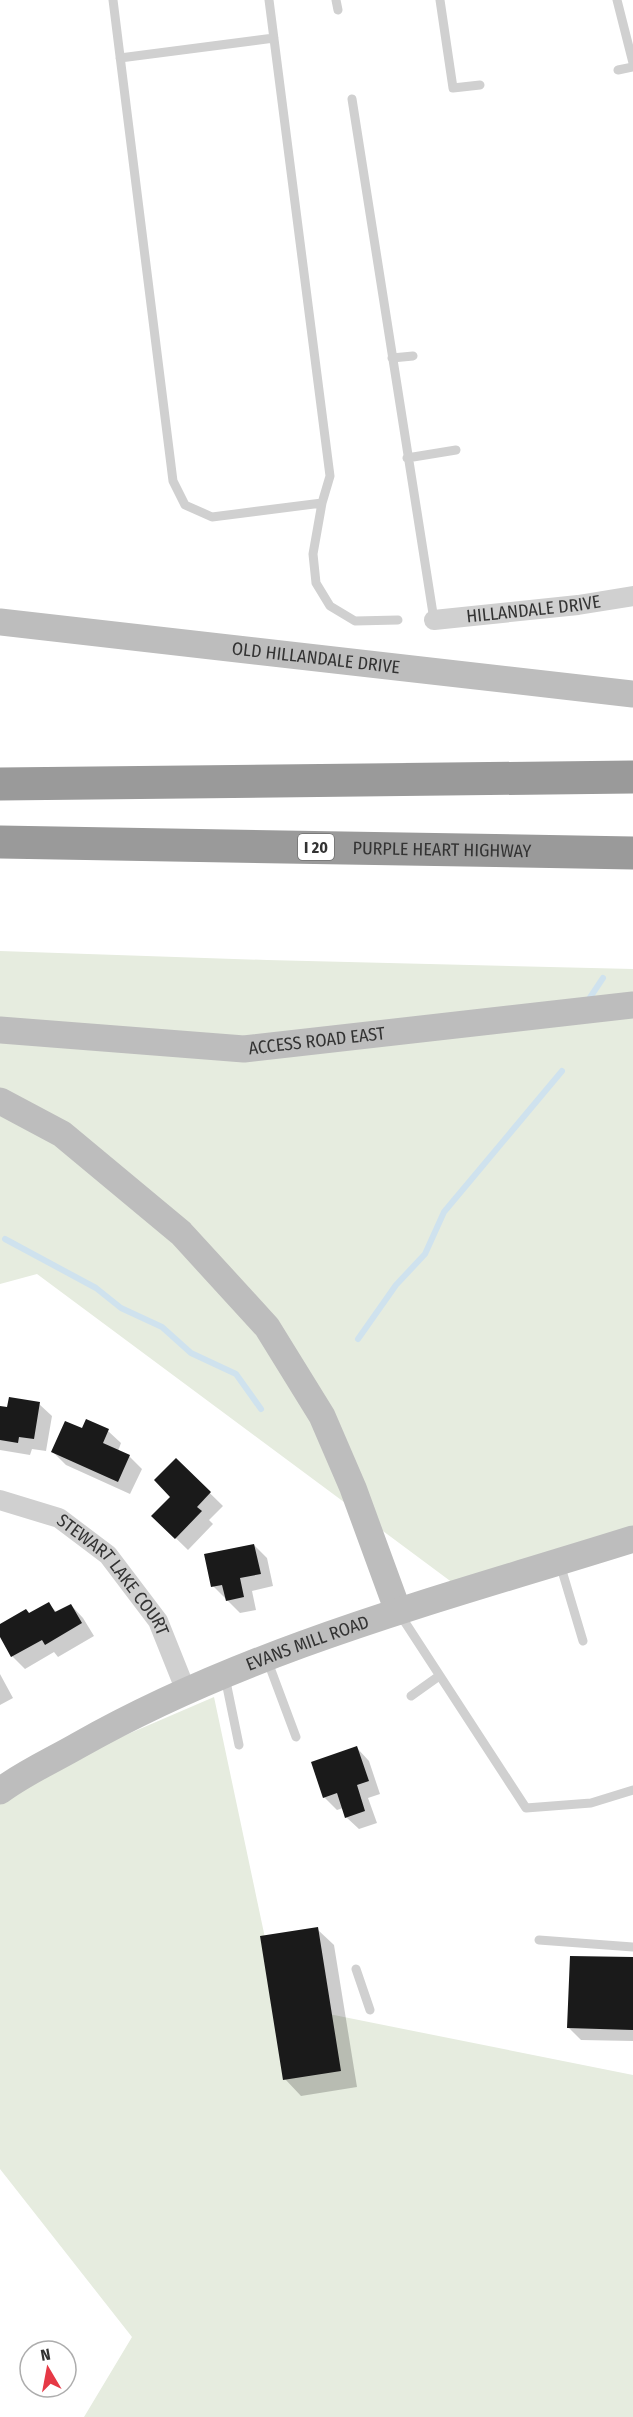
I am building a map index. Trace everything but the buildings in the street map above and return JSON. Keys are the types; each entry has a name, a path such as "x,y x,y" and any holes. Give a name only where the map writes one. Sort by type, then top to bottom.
{"highway":[{"path":"0,784 633,777"},
{"name":"PURPLE HEART HIGHWAY","path":"0,842 633,853"}],"main road":[{"name":"OLD HILLANDALE DRIVE","path":"0,622 633,694"},
{"name":"ACCESS ROAD EAST","path":"0,1030 244,1049 633,1005"},
{"path":"0,1101 62,1134 181,1233 267,1327 322,1416 353,1488 398,1611"},
{"name":"EVANS MILL ROAD","path":"0,1791 117,1724 266,1657 398,1611 633,1539"}],"street":[{"name":"HILLANDALE DRIVE","path":"434,620 578,605 633,596"},
{"name":"STEWART LAKE COURT","path":"0,1500 59,1518 108,1555 158,1621 186,1691"}],"lane":[{"path":"112,0 173,482 185,505 212,517 322,503"},
{"path":"269,0 330,476 322,503 313,554 316,583 330,606 355,621 398,620"},
{"path":"440,0 453,88 480,85"},
{"path":"617,0 633,65 618,70"},
{"path":"120,58 274,38"},
{"path":"352,99 434,620"},
{"path":"392,358 413,356"},
{"path":"407,458 456,450"},
{"path":"560,1562 583,1641"},
{"path":"398,1611 526,1808 591,1803 633,1790"},
{"path":"266,1657 297,1737"},
{"path":"225,1674 239,1745"},
{"path":"411,1696 439,1676"},
{"path":"539,1940 633,1947"},
{"path":"356,1969 370,2010"}],"shaded area":[{"path":"0,951 633,969 633,1532 457,1586 37,1274 0,1284"},
{"path":"214,1697 279,2004 633,2075 633,2417 84,2417 132,2337 0,2169 0,1802 77,1756"}],"waterway":[{"path":"589,999 603,978"},
{"path":"358,1339 396,1285 425,1254 444,1212 562,1071"},
{"path":"5,1239 96,1288 121,1308 162,1327 191,1353 236,1374 261,1409"}]}
